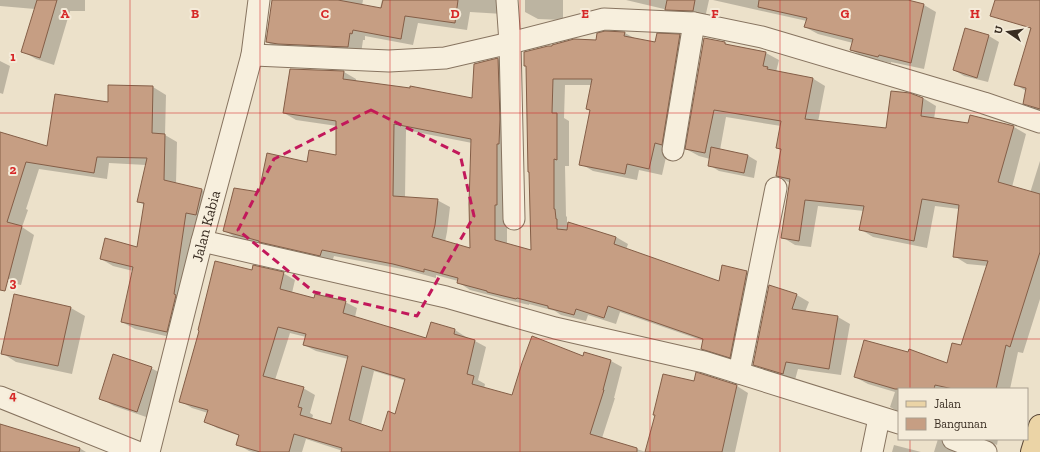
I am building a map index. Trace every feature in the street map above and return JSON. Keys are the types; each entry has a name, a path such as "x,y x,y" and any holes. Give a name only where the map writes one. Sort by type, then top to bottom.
{"main road":[{"path":"1032,452 1040,426"}],"street":[{"name":"Jalan Kabia","path":"149,452 202,241 252,55 259,0"},
{"path":"507,0 510,43 514,219"},
{"path":"252,55 389,61 446,58 604,20 694,23 762,37 984,103 1040,122"},
{"path":"673,150 694,23"},
{"path":"739,373 776,188"},
{"path":"202,241 446,297 555,328 704,362 898,424"},
{"path":"0,398 137,452"},
{"path":"872,452 879,418"},
{"path":"956,440 986,452"}],"highlighted area":[{"path":"371,110 460,154 474,216 417,316 314,292 238,230 274,159"}],"building":[{"path":"37,0 57,0 40,58 21,52"},
{"path":"272,0 338,0 381,8 383,0 458,0 455,23 405,16 401,39 353,30 352,34 350,33 348,47 278,44 266,42"},
{"path":"667,0 695,0 693,11 665,10"},
{"path":"759,0 908,0 924,4 911,63 850,50 853,39 804,27 807,18 758,7"},
{"path":"995,0 1040,0 1040,109 1023,104 1026,88 1014,85 1031,28 990,16"},
{"path":"965,28 989,35 977,78 953,70"},
{"path":"605,31 625,32 624,36 655,42 657,33 680,34 662,145 655,143 649,169 627,164 625,174 579,165 590,110 586,109 592,79 553,79 552,113 557,113 557,160 554,159 554,209 557,219 557,229 567,230 568,222 616,237 614,244 719,281 722,265 747,271 730,358 701,349 703,339 608,306 604,318 576,309 574,315 548,308 548,306 487,292 457,283 458,278 424,269 424,272 393,264 322,250 320,256 259,242 223,231 234,188 259,192 267,153 307,162 309,150 336,155 336,121 283,113 290,69 344,71 343,79 410,88 410,86 472,98 474,64 498,58 500,119 499,144 497,144 497,205 495,205 495,240 531,250 526,66 524,66 524,52 552,46 574,39 596,40 597,33","holes":["394,124 471,139 469,204 470,248 432,237 438,199 393,196"]},
{"path":"704,38 725,42 725,44 766,52 763,66 768,67 767,69 813,78 805,119 886,128 891,91 910,93 923,98 921,116 968,123 970,115 1014,126 998,182 1040,194 1040,252 1010,347 1006,345 996,388 948,388 935,385 934,388 895,389 854,377 864,340 908,352 909,349 947,363 952,343 961,345 988,261 953,257 959,205 922,199 914,241 859,230 864,206 805,200 799,241 781,238 790,179 776,176 781,149 776,148 781,121 714,110 705,153 685,149"},
{"path":"108,85 153,86 152,133 165,134 164,180 202,189 196,215 186,213 174,294 176,295 167,332 121,322 133,267 100,259 105,238 137,247 144,203 137,202 147,158 97,157 94,173 26,162 7,222 22,226 5,291 0,290 0,132 47,146 55,94 108,102"},
{"path":"711,147 748,155 744,173 708,166"},
{"path":"215,261 252,270 253,265 284,272 280,289 314,298 315,294 346,301 343,313 426,338 431,322 455,329 454,334 475,340 467,374 474,376 472,384 512,395 532,336 583,356 584,352 611,360 604,390 590,434 637,448 637,452 341,452 342,448 294,434 289,452 260,452 236,445 239,435 204,422 208,410 179,402 199,331","holes":["278,327 306,334 303,345 348,356 331,424 300,415 302,408 298,407 304,387 263,376","362,366 405,379 395,414 388,411 382,431 349,420"]},
{"path":"769,285 797,294 792,309 838,316 829,369 786,362 783,374 753,365"},
{"path":"14,294 71,307 58,366 1,354"},
{"path":"113,354 152,367 137,412 99,399"},
{"path":"696,372 737,385 722,452 645,452 655,415 653,415 663,374 694,381"},
{"path":"0,424 80,448 79,452 0,452"}]}
